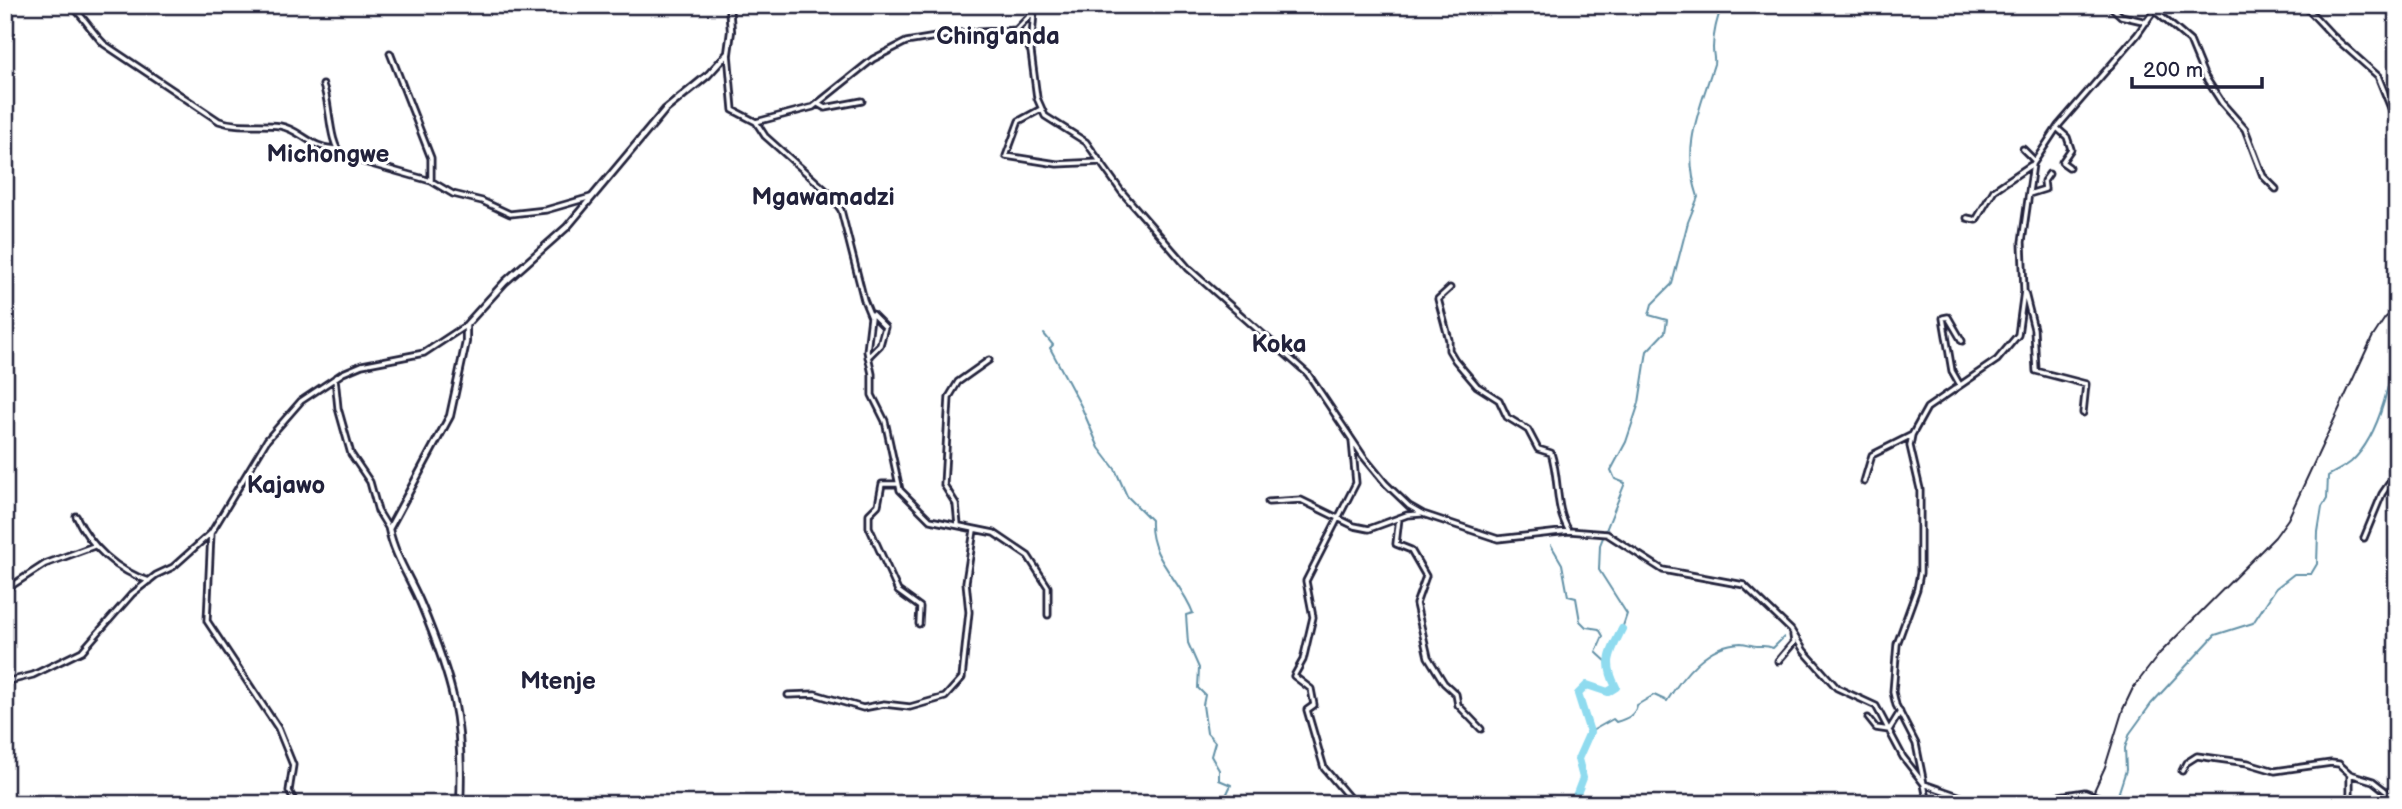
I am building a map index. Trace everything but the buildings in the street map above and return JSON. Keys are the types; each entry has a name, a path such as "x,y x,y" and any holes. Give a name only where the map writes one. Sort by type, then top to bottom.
{"street":[{"path":"71,5 87,20 94,35 104,44 229,125 281,126 323,148 335,149 343,156 431,181 453,194 482,201 510,214 546,210 593,196"},
{"path":"729,5 728,53 733,110 756,122 765,136 830,194 841,210 863,300 870,312 885,327 880,345 868,357"},
{"path":"756,122 805,112 873,59 906,42 951,34 1017,30 1040,5"},
{"path":"2109,5 2121,16 2147,22"},
{"path":"2304,5 2332,36 2378,76 2397,122"},
{"path":"1967,218 1976,220 1994,190 2034,162 2057,128 2147,22 2156,7 2190,41 2204,75 2222,103 2245,129 2263,176 2276,189"},
{"path":"1034,11 1031,52 1041,109 1053,122 1086,142 1121,191 1189,269 1308,374 1388,487 1423,514 1498,539 1569,531 1607,534 1662,570 1744,585 1791,630 1804,651 1837,688 1876,706 1903,757 1924,784 1981,804"},
{"path":"1017,30 1024,37 1031,52"},
{"path":"390,52 431,158 431,181"},
{"path":"5,682 33,675 82,651 103,623 149,581 173,566 212,533 267,440 301,401 335,378 362,365 424,353 465,326 505,282 558,236 646,130 728,53"},
{"path":"323,85 332,117 335,149"},
{"path":"818,104 825,108 862,101"},
{"path":"1041,109 1019,121 1006,156 1057,164 1101,162"},
{"path":"2057,128 2067,137 2071,149 2062,162 2069,167"},
{"path":"1928,804 1916,744 1893,692 1897,644 1920,573 1920,489 1910,446 1912,435 1927,408 1997,360 2018,335 2024,291 2021,249 2034,162 2023,149"},
{"path":"2029,194 2045,189 2044,181 2049,174"},
{"path":"1450,288 1438,299 1450,340 1449,350 1466,376 1499,400 1507,417 1528,430 1538,449 1551,453 1555,466 1560,517 1569,531"},
{"path":"2024,291 2033,319 2036,371 2086,384 2083,413"},
{"path":"870,312 868,357 872,393 885,421 897,484 927,518 1005,539 1037,566 1048,587 1048,615"},
{"path":"1960,385 1953,378 1943,318 1948,317 1962,341"},
{"path":"389,529 452,411 466,342 465,326"},
{"path":"958,526 956,504 944,485 949,397 958,382 989,360"},
{"path":"335,378 338,408 351,454 370,482 378,511 389,529 442,656 455,698 461,739 460,804"},
{"path":"1864,482 1872,455 1912,435"},
{"path":"1352,439 1356,483 1306,581 1313,617 1303,660 1294,677 1311,689 1314,705 1307,710 1324,768 1352,801 1379,804"},
{"path":"2364,538 2382,494 2397,472"},
{"path":"897,484 883,484 878,505 869,514 869,527 898,591 920,607 919,624"},
{"path":"1268,502 1301,500 1354,526 1369,529 1399,518 1423,514"},
{"path":"76,516 94,546 106,557 149,581"},
{"path":"1399,518 1396,544 1411,550 1426,576 1416,604 1428,657 1444,683 1456,694 1458,705 1480,729"},
{"path":"788,695 800,697 812,694 863,708 884,704 922,705 945,697 961,678 962,650 969,612 966,582 974,530"},
{"path":"212,533 207,621 278,728 294,767 289,791 296,804"},
{"path":"5,590 45,564 94,546"},
{"path":"1777,661 1794,642 1791,630"},
{"path":"1889,730 1900,712"},
{"path":"1868,718 1875,728 1889,730"},
{"path":"2182,771 2186,763 2197,756 2253,764 2275,771 2339,764 2350,774 2374,781 2397,800"},
{"path":"2350,774 2350,804"},
{"path":"2006,804 2085,792 2115,803"}],"waterway":[{"path":"1622,629 1627,614 1599,570 1600,545 1625,483 1615,479 1611,470 1626,442 1639,403 1647,351 1665,332 1667,320 1649,315 1652,304 1672,284 1688,222 1698,197 1693,179 1692,145 1698,114 1714,64 1714,37 1722,5"},
{"path":"1044,334 1053,345 1050,348 1081,406 1099,448 1115,469 1127,496 1151,520 1152,534 1160,558 1193,613 1186,615 1188,643 1199,668 1198,688 1205,695 1203,705 1207,733 1215,742 1211,756 1219,770 1219,780 1231,785 1222,804"},
{"path":"2116,801 2126,770 2125,748 2130,733 2151,704 2215,635 2253,623 2276,588 2294,574 2311,574 2317,564 2318,532 2322,507 2327,499 2328,476 2351,462 2371,436 2384,402 2397,336"},
{"path":"1551,545 1562,564 1568,596 1576,598 1580,621 1586,627 1599,629 1603,636 1596,652 1609,664"},
{"path":"1573,804 1583,778 1578,759 1590,732 1578,694 1587,685 1608,692 1616,687 1609,664 1622,629"},
{"path":"1590,732 1613,719 1616,722 1630,716 1637,705 1654,695 1667,701 1688,671 1717,649 1741,643 1773,648 1784,637"}],"railway":[{"path":"2088,804 2105,767 2123,709 2133,688 2160,653 2275,537 2288,519 2372,338 2385,318 2397,308"}],"district":[{"name":"Ching'anda","path":"998,36"},
{"name":"Michongwe","path":"328,154"},
{"name":"Mgawamadzi","path":"823,197"},
{"name":"Koka","path":"1279,344"},
{"name":"Kajawo","path":"286,485"},
{"name":"Mtenje","path":"558,681"}]}
